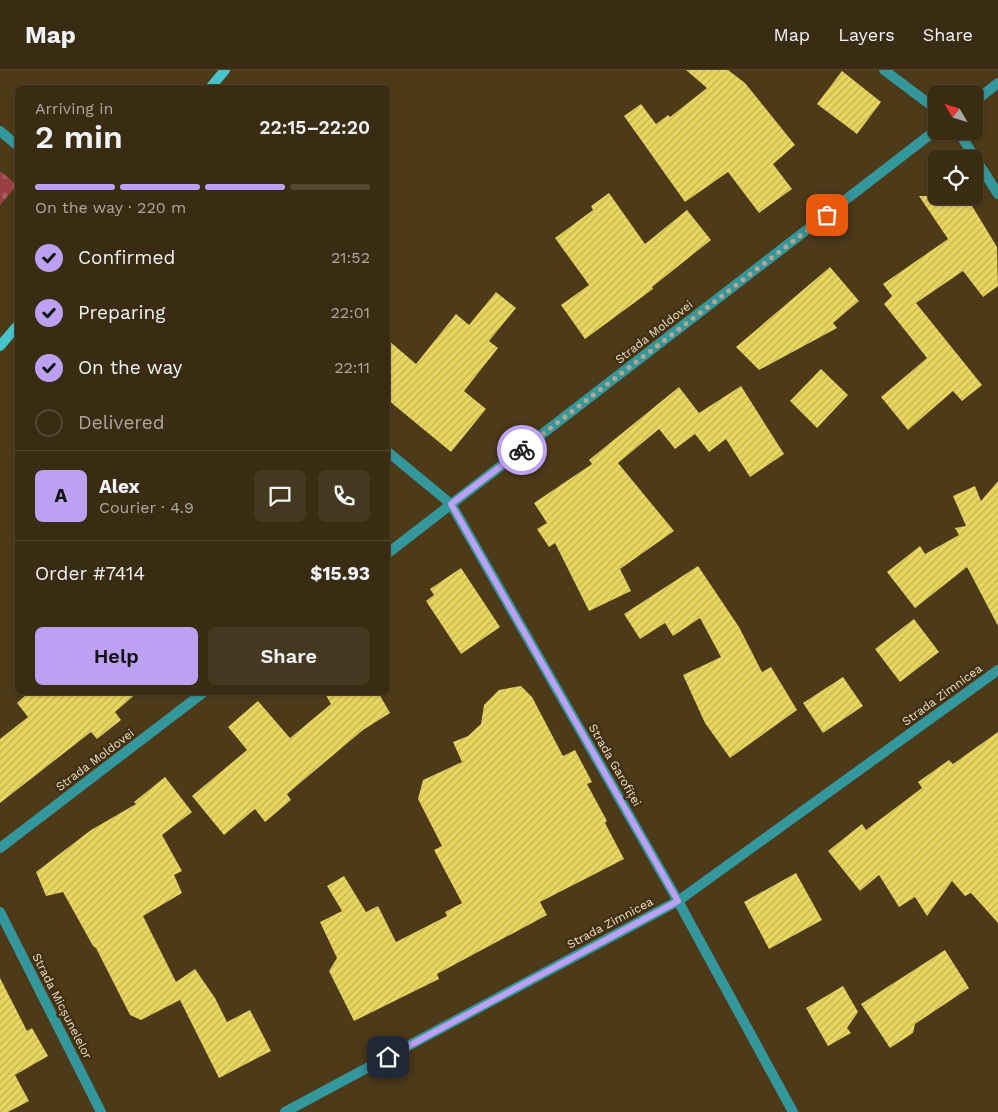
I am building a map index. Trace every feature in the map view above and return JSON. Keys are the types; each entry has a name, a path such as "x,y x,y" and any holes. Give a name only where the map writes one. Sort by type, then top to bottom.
{"street":[{"path":"212,85 225,70"},
{"path":"884,70 928,103"},
{"path":"983,95 998,83"},
{"path":"0,131 15,144"},
{"name":"Strada Moldovei","path":"390,551 928,136"},
{"path":"964,140 998,194"},
{"path":"0,346 15,328"},
{"name":"Strada Garofiței","path":"390,454 451,504 678,901 793,1112"},
{"name":"Strada Zimnicea","path":"285,1112 678,901 998,670"},
{"name":"Strada Moldovei","path":"0,848 200,695"},
{"name":"Strada Micșunelelor","path":"0,912 101,1112"}],"green space":[{"path":"0,171 15,183 15,187 0,205"}],"building":[{"path":"686,70 728,70 745,83 795,145 773,164 792,189 759,213 728,172 685,202 624,116 641,104 656,124 668,115 670,117 707,88"},
{"path":"842,71 881,102 857,134 817,104"},
{"path":"609,193 645,244 687,210 711,240 652,287 653,289 585,339 561,305 589,285 555,238 593,210 591,206"},
{"path":"919,196 928,196 928,205 971,205 997,247 998,286 983,297 963,271 916,303 982,385 962,401 953,391 908,430 881,397 927,358 884,304 892,296 883,284 948,239"},
{"path":"830,267 859,301 833,323 837,328 759,370 736,347"},
{"path":"496,292 516,308 489,341 498,348 464,391 486,409 451,452 390,402 390,342 416,364 456,314 469,325"},
{"path":"821,369 848,395 817,428 790,401"},
{"path":"741,386 784,454 750,477 726,439 709,452 695,434 675,449 659,429 618,463 674,531 620,569 631,591 589,611 555,543 549,547 537,529 547,523 534,503 592,464 589,460 679,387 699,413"},
{"path":"998,481 998,626 967,567 915,608 887,572 920,546 925,554 959,535 955,528 966,526 953,496 975,486 981,501"},
{"path":"698,566 739,627 762,672 771,667 797,710 730,758 705,723 683,675 721,657 700,618 673,636 665,623 640,639 624,614"},
{"path":"461,568 500,627 461,654 426,601 434,595 430,589"},
{"path":"914,619 939,652 900,682 875,649"},
{"path":"843,677 863,706 823,733 803,703"},
{"path":"521,686 532,697 563,756 575,750 592,782 587,784 607,821 605,823 624,859 540,902 547,915 437,974 439,979 354,1021 329,971 337,958 320,922 342,911 327,886 344,876 366,912 378,906 396,942 447,916 445,912 462,903 434,850 442,846 418,799 423,780 462,762 453,742 468,736 481,724 484,705 499,690"},
{"path":"26,695 135,695 115,712 121,720 97,739 91,732 0,803 0,739 28,717 17,703"},
{"path":"326,695 380,695 390,713 363,730 287,794 291,800 265,822 255,809 224,835 192,796 247,750 228,727 258,701 290,738 331,704"},
{"path":"998,732 998,923 971,893 965,896 952,881 927,916 915,897 899,907 879,875 860,891 828,851 862,824 866,830 922,788 918,782 949,760 953,764"},
{"path":"165,777 192,812 162,835 182,871 174,875 182,893 143,916 176,982 195,969 215,998 227,1022 250,1010 271,1051 219,1078 180,1000 141,1020 130,1015 96,948 93,946 63,892 46,896 36,872 91,830 136,804 134,802"},
{"path":"796,873 822,920 769,949 744,902"},
{"path":"945,950 969,988 915,1024 913,1033 890,1048 861,1004"},
{"path":"0,978 27,1031 32,1028 48,1056 15,1075 29,1101 8,1112 0,1112"},
{"path":"843,986 858,1012 847,1028 851,1033 828,1046 806,1008"}],"way so far":[{"path":"522,450 827,215"}],"route":[{"path":"388,1057 678,901 451,504 522,450"}]}
